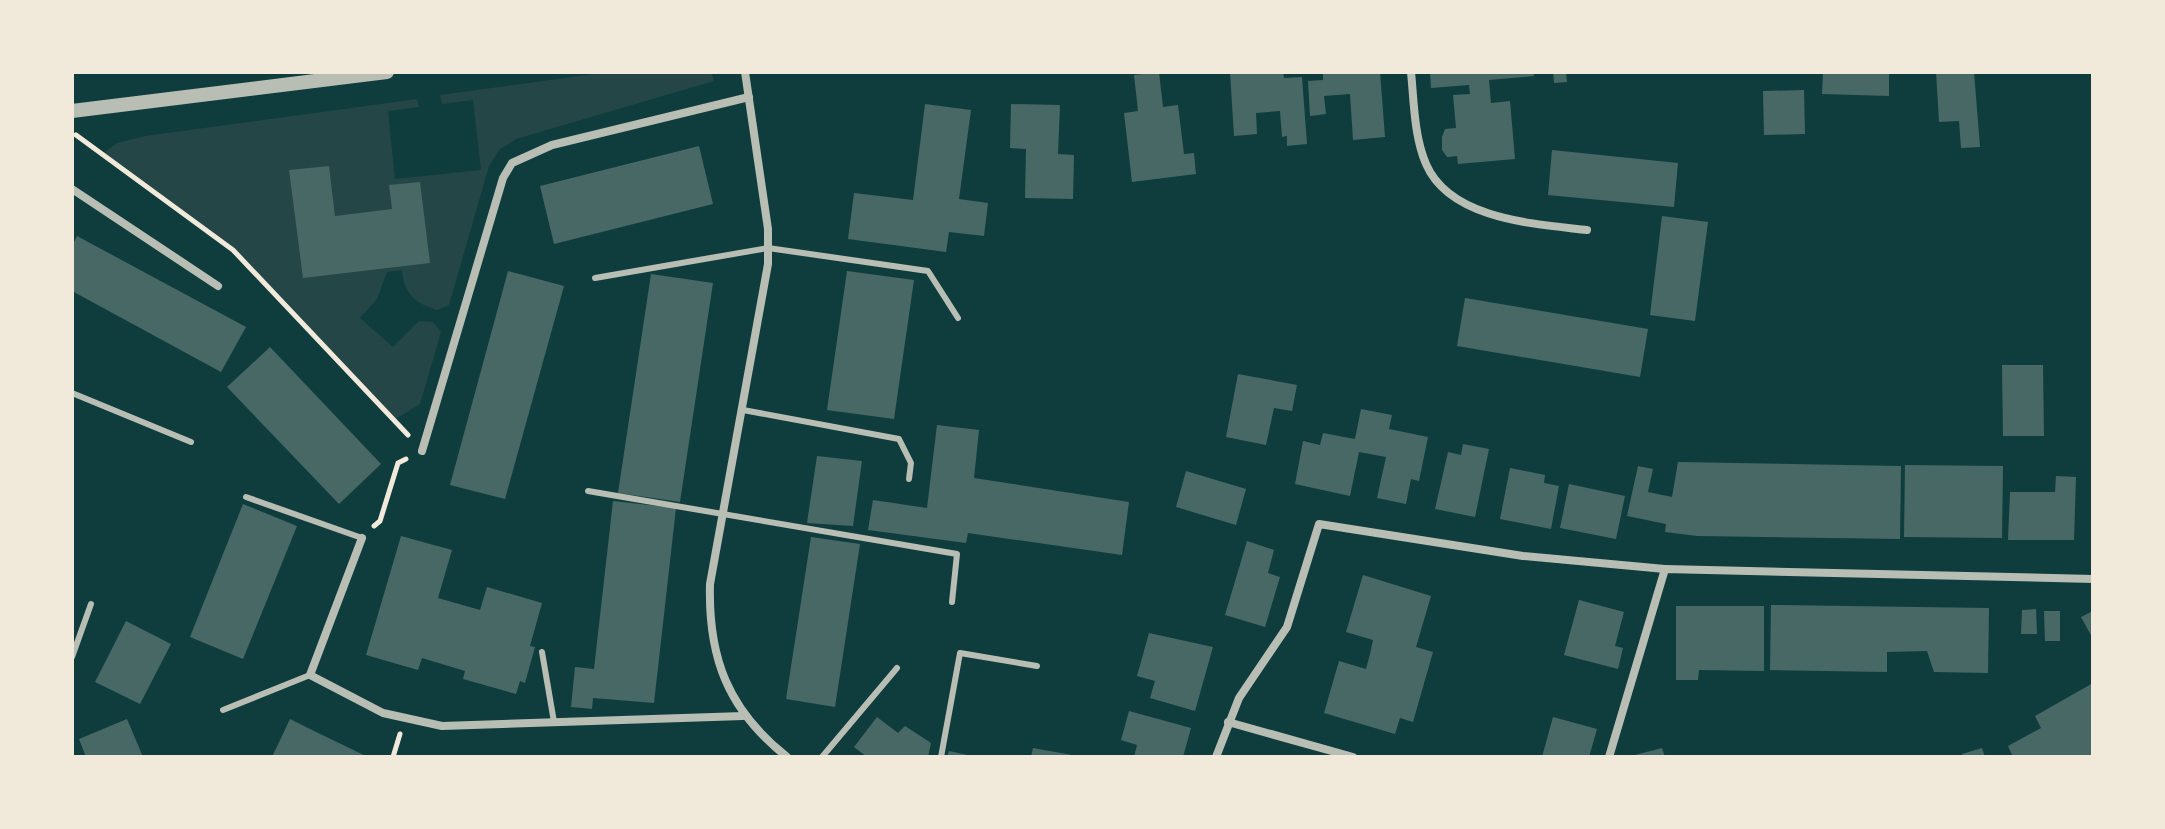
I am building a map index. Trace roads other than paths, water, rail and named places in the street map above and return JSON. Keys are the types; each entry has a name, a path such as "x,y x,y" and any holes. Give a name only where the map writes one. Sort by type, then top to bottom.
{"street":[{"path":"72,111 387,72"},
{"path":"745,72 767,214 768,248 743,410 710,584 709,615 723,677 743,716 787,757"},
{"path":"1411,72 1421,150 1434,178 1448,192 1481,209 1528,224 1587,230"},
{"path":"422,451 503,178 512,163 552,145 749,97"},
{"path":"72,189 218,286"},
{"path":"1216,757 1239,698 1287,627 1319,524 1523,556 1665,569 2093,579"},
{"path":"362,538 310,675 383,713 442,726 743,716"},
{"path":"1609,757 1665,569"},
{"path":"1228,722 1353,757"}],"lane":[{"path":"595,278 768,248 928,271 958,318"},
{"path":"72,393 191,442"},
{"path":"743,410 899,439 911,463 909,479"},
{"path":"588,491 957,554 952,602"},
{"path":"246,497 362,538"},
{"path":"72,657 91,604"},
{"path":"542,652 554,722"},
{"path":"941,757 960,653 1037,666"},
{"path":"822,757 897,668"},
{"path":"223,710 310,675"}]}
